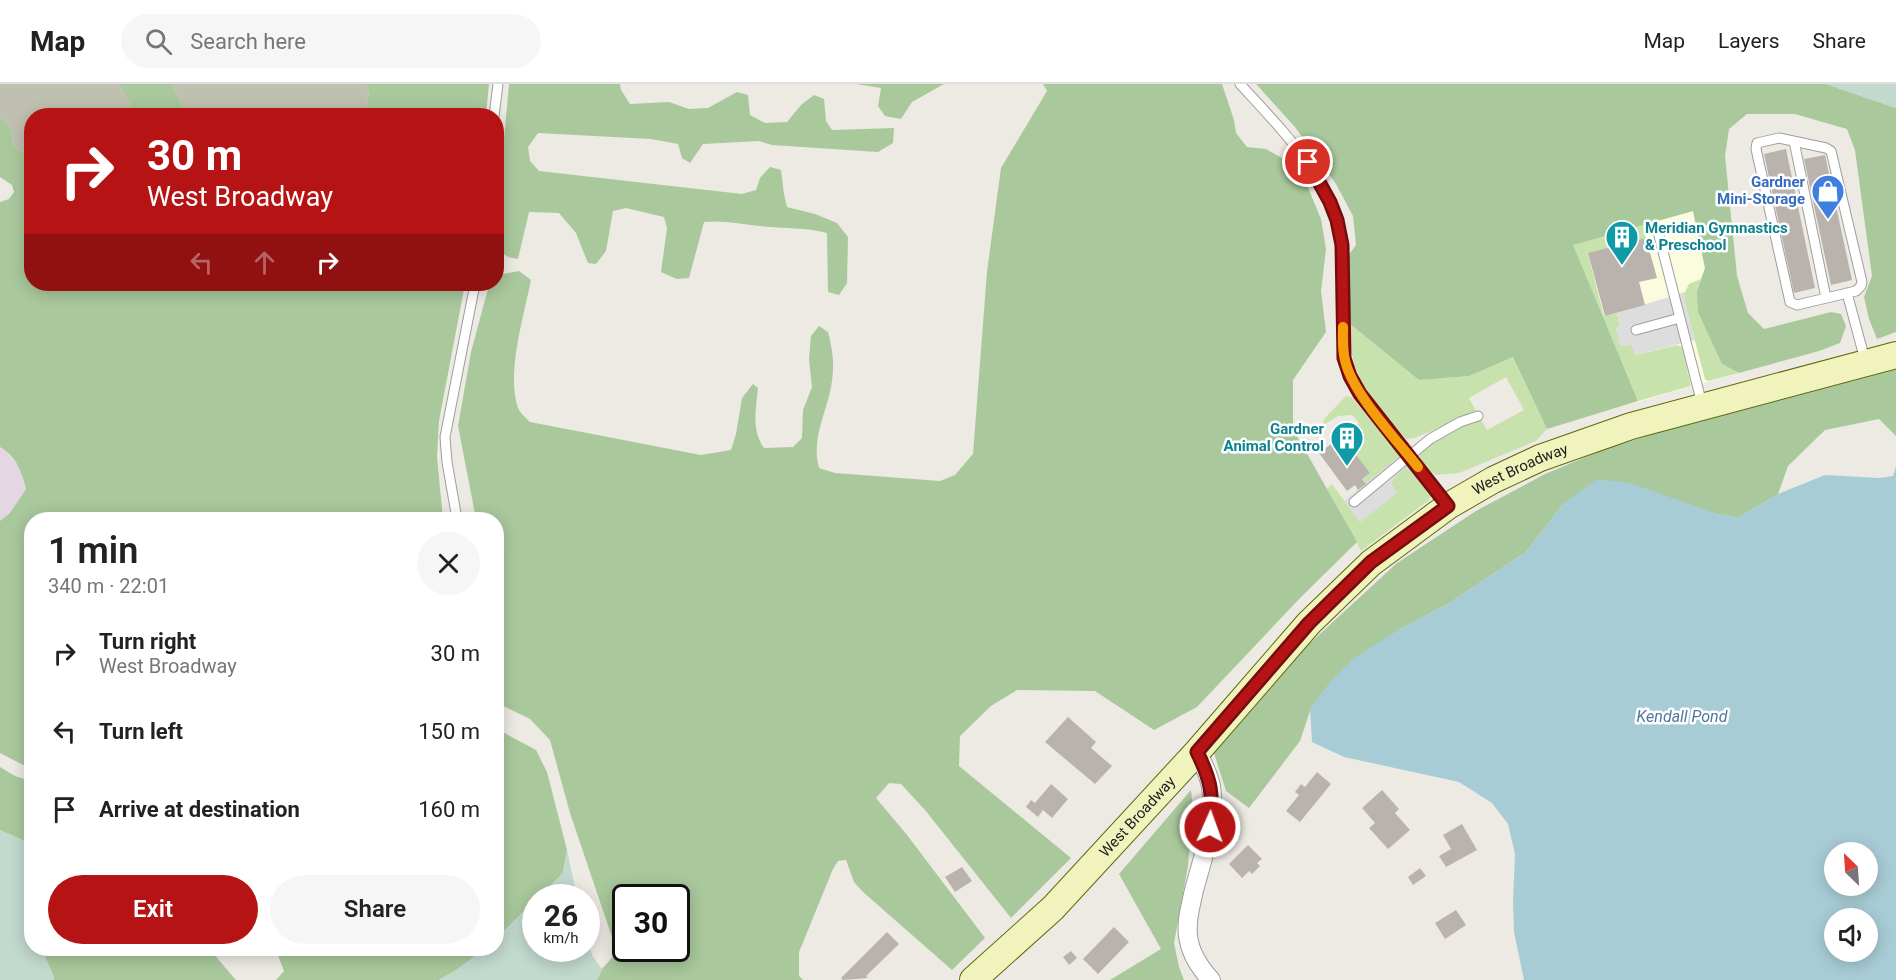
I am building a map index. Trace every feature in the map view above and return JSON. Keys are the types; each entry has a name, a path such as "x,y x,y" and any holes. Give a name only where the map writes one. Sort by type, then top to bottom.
{"main road":[{"name":"West Broadway","path":"973,980 1053,908 1197,752 1316,615 1371,562 1448,506 1493,480 1540,458 1631,426 1896,355"}],"street":[{"path":"1197,752 1208,773 1212,809 1207,844 1189,911 1188,935 1192,953 1211,980"}],"lane":[{"path":"495,108 498,84"},
{"path":"1240,84 1308,162 1337,220 1342,245 1344,358 1350,376 1360,394 1448,506"},
{"path":"1776,138 1826,148 1833,155 1862,282 1859,289 1847,293 1794,305 1790,302 1756,149 1757,143 1776,138"},
{"path":"1794,141 1826,298"},
{"path":"1659,236 1703,407"},
{"path":"456,512 445,437 474,291"},
{"path":"1847,293 1866,363"},
{"path":"1636,330 1680,318"},
{"path":"1354,502 1440,432 1478,416"}],"shaded area":[{"path":"0,84 119,84 133,108 24,108 24,153 14,147 11,130 0,115"},
{"path":"171,84 365,84 369,92 366,108 182,108 179,96"},
{"path":"1826,84 1896,84 1896,108"},
{"path":"1693,211 1705,268 1739,373 1620,407 1572,244"},
{"path":"1685,292 1685,303 1695,340 1635,355 1632,345 1620,346 1616,328 1620,327 1617,313"},
{"path":"0,447 21,470 26,489 10,513 0,521"},
{"path":"1401,455 1410,467 1404,469 1391,483 1397,493 1360,522 1344,501"},
{"path":"0,830 24,841 24,956 45,956 54,980 0,980"},
{"path":"567,850 574,884 552,884 563,873"},
{"path":"522,913 522,962 597,962 602,969 597,980 439,980 475,956 504,956 504,931"}],"green space":[{"path":"119,84 171,84 179,96 182,108 133,108"},
{"path":"365,84 489,84 487,108 366,108 369,92"},
{"path":"509,84 620,84 630,104 669,102 689,109 708,108 737,92 748,95 750,115 765,123 787,122 801,105 814,95 824,99 826,121 832,130 894,128 893,143 878,152 772,145 759,141 703,144 690,163 682,158 678,144 651,139 538,133 528,147 530,161 539,171 742,194 756,190 760,178 770,167 781,170 787,207 815,214 837,223 848,237 847,283 839,295 828,292 827,233 732,222 704,222 689,278 677,279 661,272 667,228 664,217 626,208 613,211 606,251 596,264 588,263 576,233 559,213 529,212 518,259 508,257 504,254 504,139"},
{"path":"856,84 944,84 912,102 901,119 885,116 878,106 881,88"},
{"path":"1043,84 1222,84 1236,133 1247,147 1266,149 1289,162 1307,185 1321,219 1326,249 1321,291 1326,332 1293,380 1293,429 1357,542 1301,597 1197,707 1154,730 1095,691 1017,690 991,706 960,736 959,766 1071,858 1011,918 925,810 901,784 889,783 876,798 985,938 952,970 863,892 854,882 846,860 838,861 833,869 799,952 799,976 803,980 597,980 602,969 612,958 612,962 690,962 690,884 612,884 612,937 600,902 600,884 594,884 570,813 550,740 530,719 504,706 504,512 475,512 458,426 471,352 487,291 504,291 504,274 519,271 531,280 517,344 514,378 518,408 530,422 701,455 731,450 742,398 753,384 758,388 757,434 764,448 793,447 802,438 803,410 812,387 809,359 811,336 819,326 828,332 833,365 831,387 818,437 819,468 835,473 940,481 955,475 973,454 987,272 1001,168 1047,91"},
{"path":"1256,84 1826,84 1896,108 1896,332 1877,339 1869,319 1864,297 1872,276 1855,150 1847,129 1795,114 1747,114 1729,129 1725,156 1737,276 1748,313 1764,329 1831,312 1841,314 1846,326 1840,343 1739,373 1722,364 1698,312 1697,291 1705,268 1693,211 1573,245 1638,401 1547,429 1513,357 1469,376 1419,380 1350,324 1345,260 1356,245 1353,216 1336,184 1295,127"},
{"path":"0,115 11,130 14,147 24,153 24,291 464,291 439,421 437,457 442,512 24,512 24,765 0,753 0,521 10,513 26,489 18,465 0,447 0,202 9,199 14,192 12,185 0,177"},
{"path":"1644,225 1646,238 1588,254 1604,316 1617,313 1620,327 1616,328 1621,346 1632,345 1635,355 1677,345 1682,347 1691,386 1638,401 1572,244"},
{"path":"1701,279 1697,291 1722,364 1739,373 1708,381 1705,379 1685,303 1685,292 1689,284"},
{"path":"1350,324 1419,380 1469,376 1513,357 1547,429 1536,441 1459,473 1436,475 1422,461 1419,454 1421,449 1464,426 1481,420 1487,430 1524,410 1506,377 1469,398 1477,413 1407,439 1399,432 1364,386 1352,351"},
{"path":"1896,368 1896,436 1879,419 1825,430 1788,466 1778,494 1738,518 1718,514 1564,503 1526,552 1448,604 1400,629 1311,708 1300,741 1249,808 1226,791 1214,753 1309,644 1397,563 1476,511 1545,474 1605,449 1734,409"},
{"path":"1346,396 1351,397 1401,455 1366,484 1362,479 1370,473 1342,436 1359,423 1352,415 1338,416 1323,425 1324,419"},
{"path":"1410,467 1428,486 1432,494 1429,500 1361,551 1327,489 1332,484 1360,522 1396,492 1391,483 1392,480 1401,471"},
{"path":"504,733 536,750 547,772 567,850 563,873 552,884 522,884 522,913 504,931"},
{"path":"0,767 24,779 24,841 0,830"},
{"path":"1191,790 1193,810 1188,866 1174,943 1184,980 1110,980 1161,949 1119,874"},
{"path":"45,956 216,956 236,980 54,980"},
{"path":"278,956 475,956 439,980 276,980 284,971"}],"water":[{"name":"Kendall Pond","path":"1896,466 1896,980 1524,980 1514,932 1515,854 1508,824 1492,803 1459,782 1344,757 1312,742 1310,708 1331,681 1354,658 1400,629 1448,604 1526,552 1564,503 1597,479 1630,483 1718,514 1738,518 1778,494 1825,475 1879,478 1893,476"}],"building":[{"path":"1786,149 1815,288 1794,293 1764,154"},
{"name":"Gardner Mini-Storage","path":"1825,155 1852,280 1831,285 1804,159"},
{"name":"Meridian Gymnastics & Preschool","path":"1646,238 1657,278 1639,282 1645,305 1605,316 1588,253"},
{"name":"Gardner Animal Control","path":"1342,436 1370,473 1362,479 1366,484 1358,490 1355,485 1347,491 1319,453"},
{"path":"1068,717 1096,742 1091,748 1112,766 1095,784 1045,742"},
{"path":"1317,772 1331,784 1300,822 1286,811 1299,795 1295,792 1301,784 1305,787"},
{"path":"1051,784 1068,799 1052,818 1043,810 1038,817 1026,807 1031,800 1035,803"},
{"path":"1382,790 1399,809 1395,813 1410,830 1388,849 1369,828 1375,823 1362,808"},
{"path":"1462,824 1477,850 1446,867 1439,856 1451,849 1443,835"},
{"path":"1248,845 1262,859 1257,863 1260,866 1252,874 1249,871 1242,878 1229,864"},
{"path":"962,867 972,881 955,892 945,877"},
{"path":"1420,868 1426,876 1413,885 1408,877"},
{"path":"1456,910 1466,925 1445,939 1435,923"},
{"path":"1114,927 1129,942 1098,974 1083,959"},
{"path":"887,932 899,944 866,976 868,978 843,980 841,978"},
{"path":"1071,951 1077,958 1069,965 1063,957"}],"slow traffic":[{"path":"1343,327 1344,358 1350,376 1360,394 1418,467"}],"place":[{"name":"Gardner Mini-Storage","path":"1828,220"},
{"name":"Meridian Gymnastics & Preschool","path":"1622,266"},
{"name":"Gardner Animal Control","path":"1347,467"}],"route":[{"path":"1210,827 1211,788 1208,773 1197,752 1309,623 1371,562 1448,506 1360,394 1350,376 1344,358 1342,245 1337,220 1330,202 1308,162"}]}
